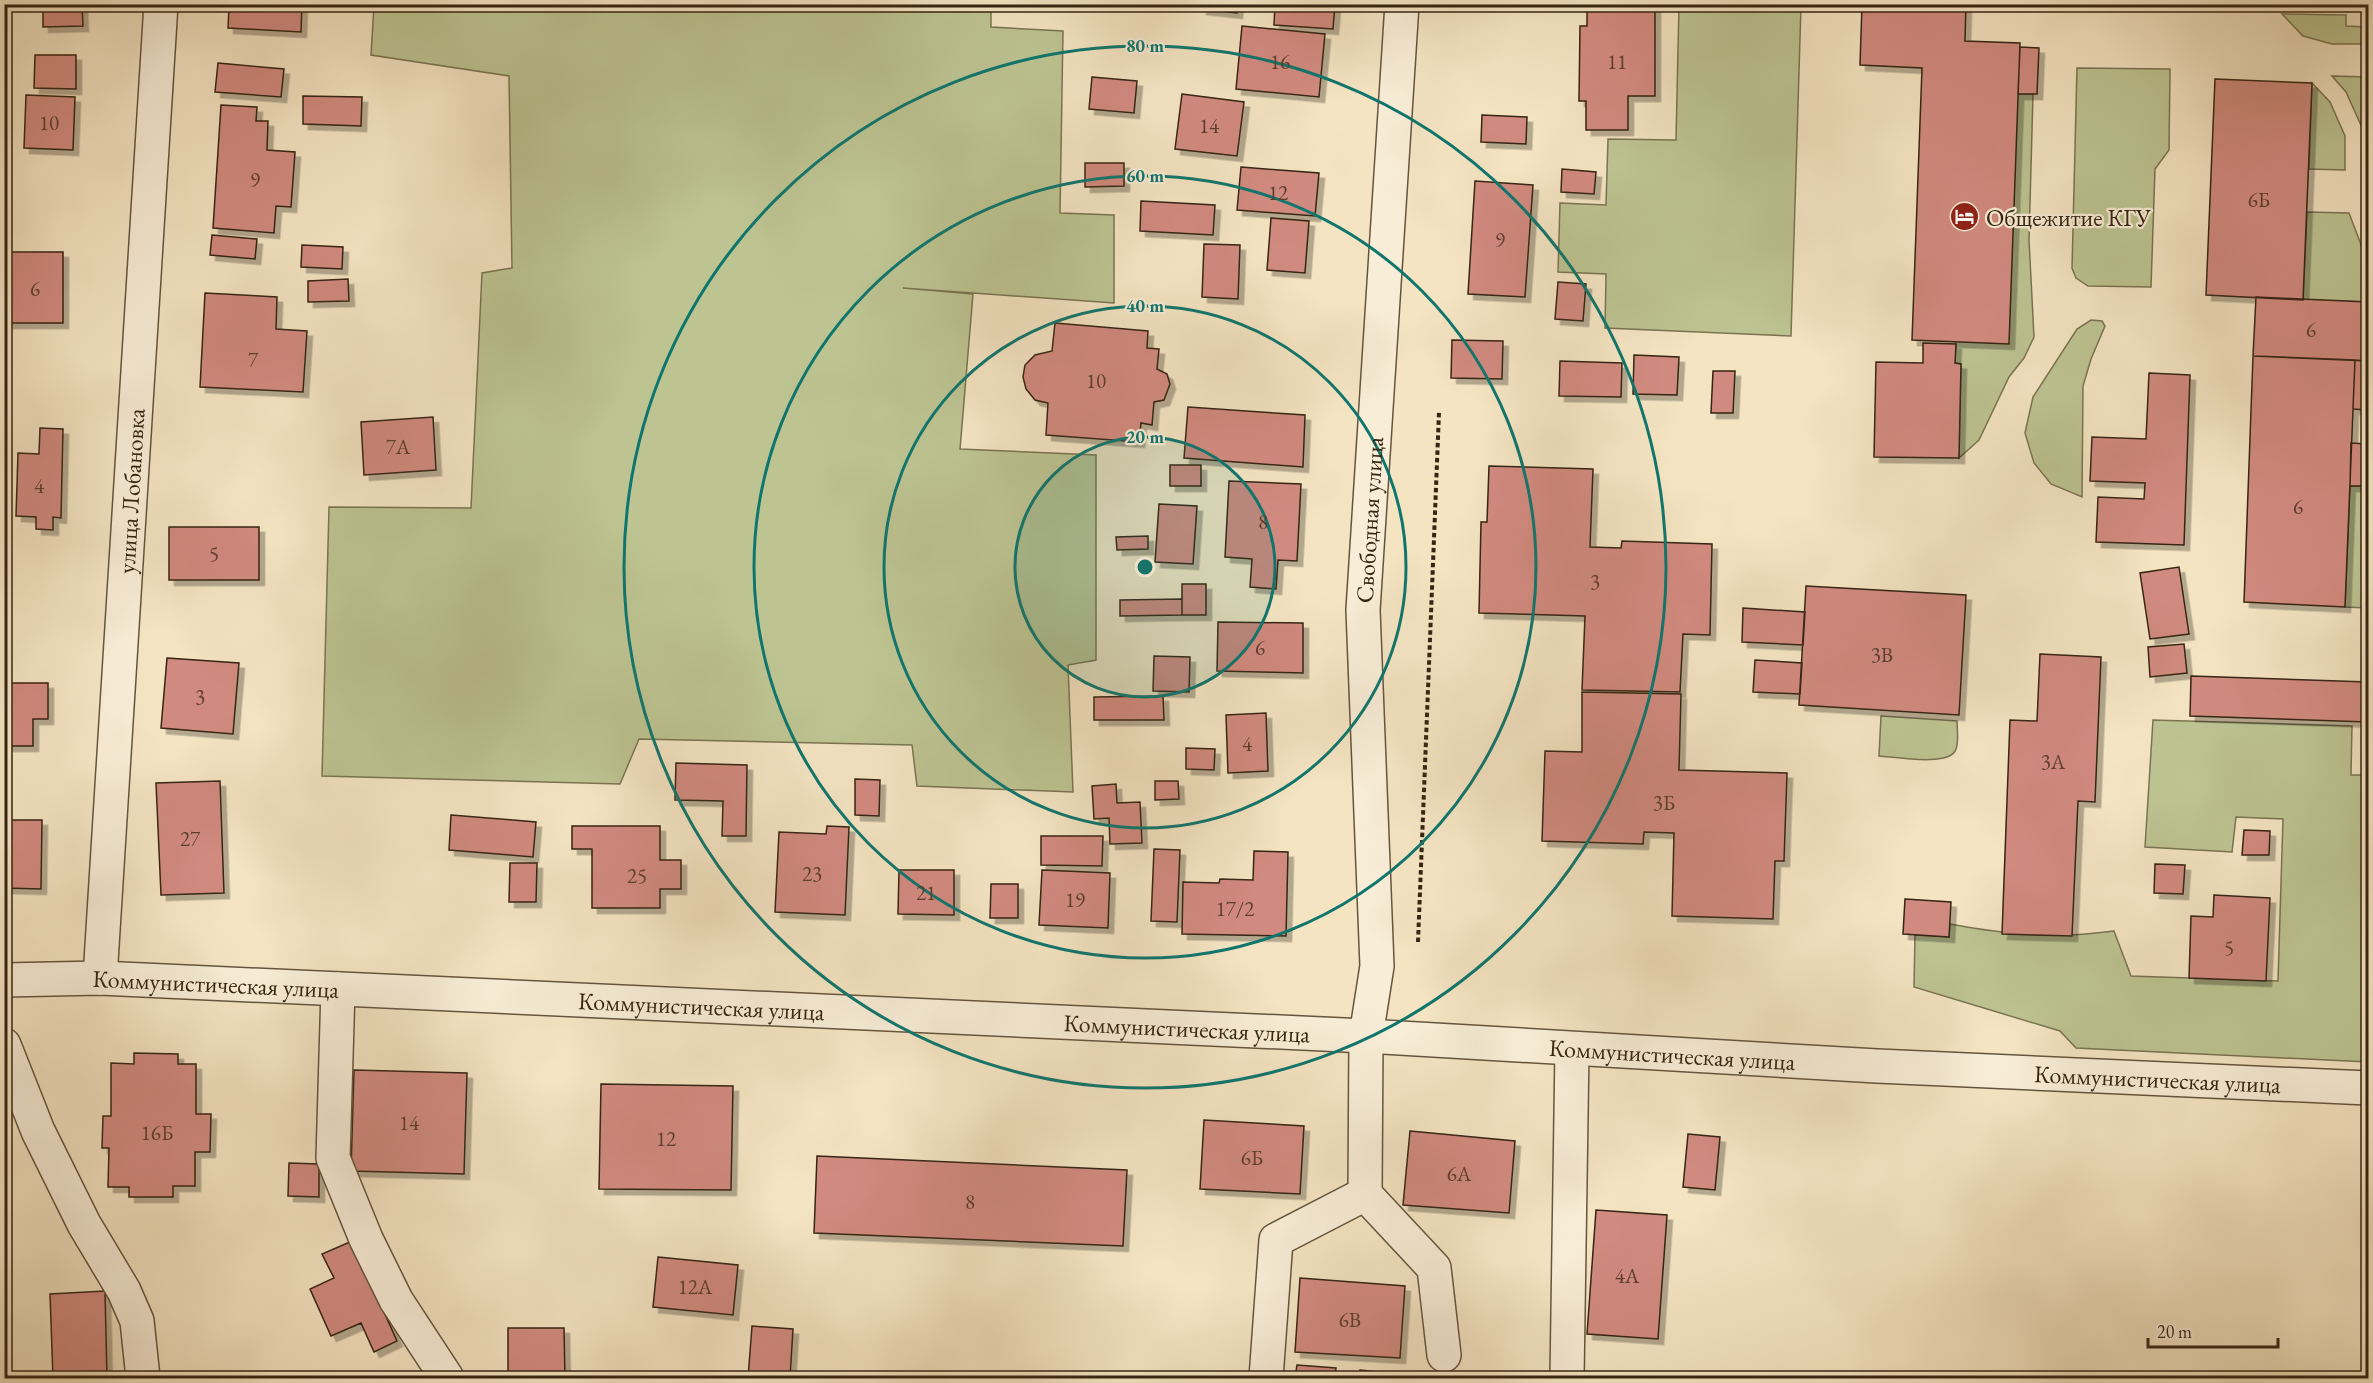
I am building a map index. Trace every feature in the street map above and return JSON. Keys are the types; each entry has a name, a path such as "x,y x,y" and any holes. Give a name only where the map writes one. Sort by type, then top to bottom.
{"street":[{"name":"улица Лобановка","path":"100,978 161,4"},
{"name":"Свободная улица","path":"1365,1194 1366,1036 1377,966 1363,610 1402,4"},
{"name":"Коммунистическая улица","path":"4,980 100,978 1366,1036 1877,1066 2368,1088"},
{"path":"338,989 333,1158 366,1239 396,1300 447,1378"},
{"path":"4,1045 38,1131 84,1224 124,1292 137,1321 143,1378"},
{"path":"1568,1378 1572,1049"},
{"path":"1266,1378 1276,1240 1365,1194 1434,1268 1444,1355"}],"path":[{"path":"1418,951 1439,412"}],"green space":[{"path":"374,5 991,5 991,27 1063,31 1060,213 1114,215 1114,303 903,288 973,294 960,449 1096,455 1096,660 1068,665 1073,792 917,786 912,745 639,739 620,784 322,776 329,507 471,508 482,273 512,268 509,76 371,55"},
{"path":"1679,5 1801,5 1791,336 1605,328 1606,274 1558,272 1560,203 1606,205 1608,139 1676,140"},
{"path":"2282,14 2346,15 2346,26 2368,27 2368,44 2332,44 2303,36"},
{"path":"2077,68 2170,69 2169,150 2155,169 2151,287 2088,286 2076,278 2072,268"},
{"path":"2332,76 2368,77 2368,132 2364,132 2346,92"},
{"path":"2312,83 2330,102 2345,136 2345,170 2309,169"},
{"path":"2018,94 2033,94 2029,240 2034,337 2024,358 2009,377 1979,440 1959,458 1961,364 1955,363 1956,342"},
{"path":"2307,212 2349,213 2368,263 2368,302 2303,300"},
{"path":"2091,320 2102,321 2105,326 2083,386 2082,497 2051,484 2034,463 2025,433 2033,397 2077,329"},
{"path":"2350,486 2368,486 2368,608 2345,607"},
{"path":"1881,716 1957,721 1956,749 1952,755 1934,759 1879,756"},
{"path":"2153,720 2352,726 2351,775 2368,775 2368,1062 2076,1048 2060,1031 1914,987 1915,935 1949,937 1950,924 2032,935 2071,935 2114,931 2131,976 2278,981 2283,819 2236,817 2232,852 2145,847"}],"building":[{"path":"43,4 82,4 83,26 43,27"},
{"path":"221,4 302,4 301,32 228,28 229,7"},
{"path":"1202,4 1238,4 1237,13 1201,9"},
{"path":"1275,4 1335,4 1333,29 1274,25"},
{"path":"1587,4 1655,4 1655,96 1628,96 1628,130 1586,130 1586,101 1579,101 1580,26 1587,26"},
{"name":"Общежитие КГУ","path":"1862,4 1966,4 1965,41 2020,43 2009,344 1912,340 1922,68 1860,65"},
{"path":"1242,26 1325,34 1319,97 1236,89"},
{"path":"2020,47 2039,48 2037,94 2018,94"},
{"path":"35,55 76,55 76,89 34,88"},
{"path":"218,63 284,69 281,97 215,92"},
{"path":"1092,77 1137,81 1134,113 1089,109"},
{"path":"2215,79 2312,83 2303,300 2206,295"},
{"path":"1182,94 1244,102 1237,156 1175,149"},
{"path":"26,95 75,97 73,150 24,148"},
{"path":"303,96 362,97 361,126 303,124"},
{"path":"221,105 257,107 256,121 268,121 267,150 295,152 291,207 276,206 274,233 213,228"},
{"path":"1482,115 1527,117 1526,144 1481,142"},
{"path":"1085,163 1124,163 1124,186 1085,187"},
{"path":"1241,167 1319,173 1315,216 1237,210"},
{"path":"1562,169 1596,172 1594,194 1561,192"},
{"path":"1475,181 1533,185 1525,297 1468,294"},
{"path":"1141,201 1215,205 1213,235 1140,231"},
{"path":"1271,218 1309,221 1305,273 1267,270"},
{"path":"212,235 257,239 255,259 210,255"},
{"path":"1204,244 1240,245 1238,299 1202,297"},
{"path":"302,245 343,247 342,269 301,267"},
{"path":"7,252 63,252 63,323 7,323"},
{"path":"348,279 349,301 308,302 308,281"},
{"path":"1558,282 1586,284 1583,321 1555,319"},
{"path":"205,293 277,297 276,329 307,331 303,392 200,387"},
{"path":"2256,297 2368,302 2368,361 2253,356"},
{"path":"1055,323 1148,331 1147,348 1159,349 1157,369 1167,374 1170,384 1164,400 1154,402 1152,425 1141,423 1139,442 1046,435 1048,403 1035,400 1026,389 1023,377 1025,365 1035,355 1052,351"},
{"path":"1452,340 1503,341 1502,379 1451,378"},
{"path":"1923,343 1956,344 1955,363 1961,364 1959,458 1874,457 1876,362 1923,363"},
{"path":"1634,355 1679,357 1677,395 1633,394"},
{"path":"2253,356 2355,360 2345,607 2244,602"},
{"path":"2355,360 2368,361 2368,410 2353,409"},
{"path":"1560,361 1622,363 1621,397 1559,396"},
{"path":"1713,371 1735,371 1733,413 1711,413"},
{"path":"2149,373 2190,375 2184,545 2096,542 2098,497 2144,499 2145,483 2090,481 2092,437 2146,439"},
{"path":"1188,407 1305,415 1303,467 1184,458"},
{"path":"433,417 436,470 364,475 361,422"},
{"path":"40,428 63,429 61,518 53,517 53,530 36,529 36,517 16,516 18,453 39,454"},
{"path":"2351,443 2368,444 2368,486 2350,486"},
{"path":"1170,465 1201,465 1201,486 1170,486"},
{"path":"1489,466 1593,469 1590,547 1621,548 1622,541 1712,544 1710,635 1683,634 1680,692 1582,690 1585,616 1479,613 1481,522 1487,522"},
{"path":"1229,481 1301,484 1297,561 1278,560 1276,589 1250,587 1252,559 1225,557"},
{"path":"1159,504 1197,506 1193,564 1155,562"},
{"path":"169,527 259,527 259,580 169,580"},
{"path":"1148,536 1148,549 1117,550 1116,537"},
{"path":"2179,567 2189,634 2150,639 2140,573"},
{"path":"1182,584 1206,584 1206,615 1182,615"},
{"path":"1806,586 1966,595 1959,715 1799,705"},
{"path":"1182,599 1182,615 1120,616 1120,600"},
{"path":"1743,608 1805,612 1803,645 1742,642"},
{"path":"1218,622 1303,623 1303,673 1217,671"},
{"path":"2184,644 2187,673 2150,677 2148,647"},
{"path":"2040,654 2101,657 2095,802 2078,801 2072,936 2002,934 2010,720 2037,721"},
{"path":"1154,656 1190,657 1189,692 1153,691"},
{"path":"167,658 239,663 233,734 161,728"},
{"path":"1755,660 1802,663 1800,694 1753,692"},
{"path":"2191,676 2368,682 2368,722 2190,716"},
{"path":"4,683 48,683 48,719 33,719 33,746 4,746"},
{"path":"1582,692 1681,694 1679,770 1787,773 1784,861 1775,861 1773,919 1672,916 1674,833 1644,832 1643,844 1542,841 1545,751 1582,752"},
{"path":"1163,696 1164,720 1094,720 1094,697"},
{"path":"1266,713 1268,771 1228,773 1226,715"},
{"path":"2363,726 2368,726 2368,766 2362,765"},
{"path":"1186,748 1215,749 1214,770 1186,769"},
{"path":"676,763 747,765 746,836 722,836 723,801 675,800"},
{"path":"855,779 880,780 879,816 855,815"},
{"path":"220,781 224,893 161,895 156,783"},
{"path":"1155,781 1178,781 1179,799 1155,800"},
{"path":"1116,784 1117,803 1140,802 1142,843 1110,844 1109,818 1094,819 1092,786"},
{"path":"451,815 536,822 533,857 449,850"},
{"path":"4,820 42,820 41,889 4,888"},
{"path":"572,826 660,826 660,860 681,860 681,889 660,889 660,908 592,908 592,849 572,849"},
{"path":"827,826 849,827 845,915 775,912 779,832 826,834"},
{"path":"2244,830 2270,831 2269,855 2242,855"},
{"path":"1041,836 1103,836 1102,866 1041,865"},
{"path":"1154,849 1180,850 1177,922 1151,921"},
{"path":"1254,851 1288,852 1286,936 1182,934 1183,882 1219,883 1220,879 1253,880"},
{"path":"510,863 537,863 536,902 509,902"},
{"path":"2155,864 2185,865 2183,894 2154,893"},
{"path":"899,870 954,870 954,915 898,914"},
{"path":"1042,870 1110,873 1108,928 1039,925"},
{"path":"991,884 1018,884 1018,918 990,918"},
{"path":"2214,895 2270,898 2266,981 2189,978 2191,916 2213,917"},
{"path":"1905,899 1951,902 1949,937 1903,934"},
{"path":"134,1053 178,1054 178,1064 196,1064 196,1114 211,1114 210,1152 195,1152 195,1186 173,1186 173,1197 129,1197 129,1187 108,1187 109,1148 102,1148 103,1116 111,1116 111,1063 134,1064"},
{"path":"354,1070 467,1073 464,1174 351,1171"},
{"path":"601,1084 733,1086 731,1190 599,1189"},
{"path":"1204,1120 1304,1126 1300,1194 1200,1189"},
{"path":"1410,1131 1515,1141 1509,1213 1403,1205"},
{"path":"1688,1134 1720,1137 1715,1190 1683,1187"},
{"path":"817,1156 1127,1170 1123,1246 814,1233"},
{"path":"289,1163 319,1164 319,1197 288,1196"},
{"path":"1596,1210 1667,1215 1658,1339 1587,1334"},
{"path":"352,1241 397,1341 374,1352 361,1323 331,1336 310,1289 334,1278 322,1254"},
{"path":"658,1257 738,1265 733,1315 653,1307"},
{"path":"1300,1278 1405,1286 1400,1358 1295,1352"},
{"path":"105,1291 107,1378 53,1378 50,1294"},
{"path":"752,1326 793,1329 790,1378 748,1378"},
{"path":"508,1328 564,1328 565,1378 508,1378"},
{"path":"1297,1365 1336,1368 1335,1378 1295,1378"},
{"path":"1360,1370 1415,1376 1415,1378 1359,1378"},
{"path":"172,1377 268,1378 172,1378"}],"place":[{"name":"Общежитие КГУ","path":"1965,217"}]}
